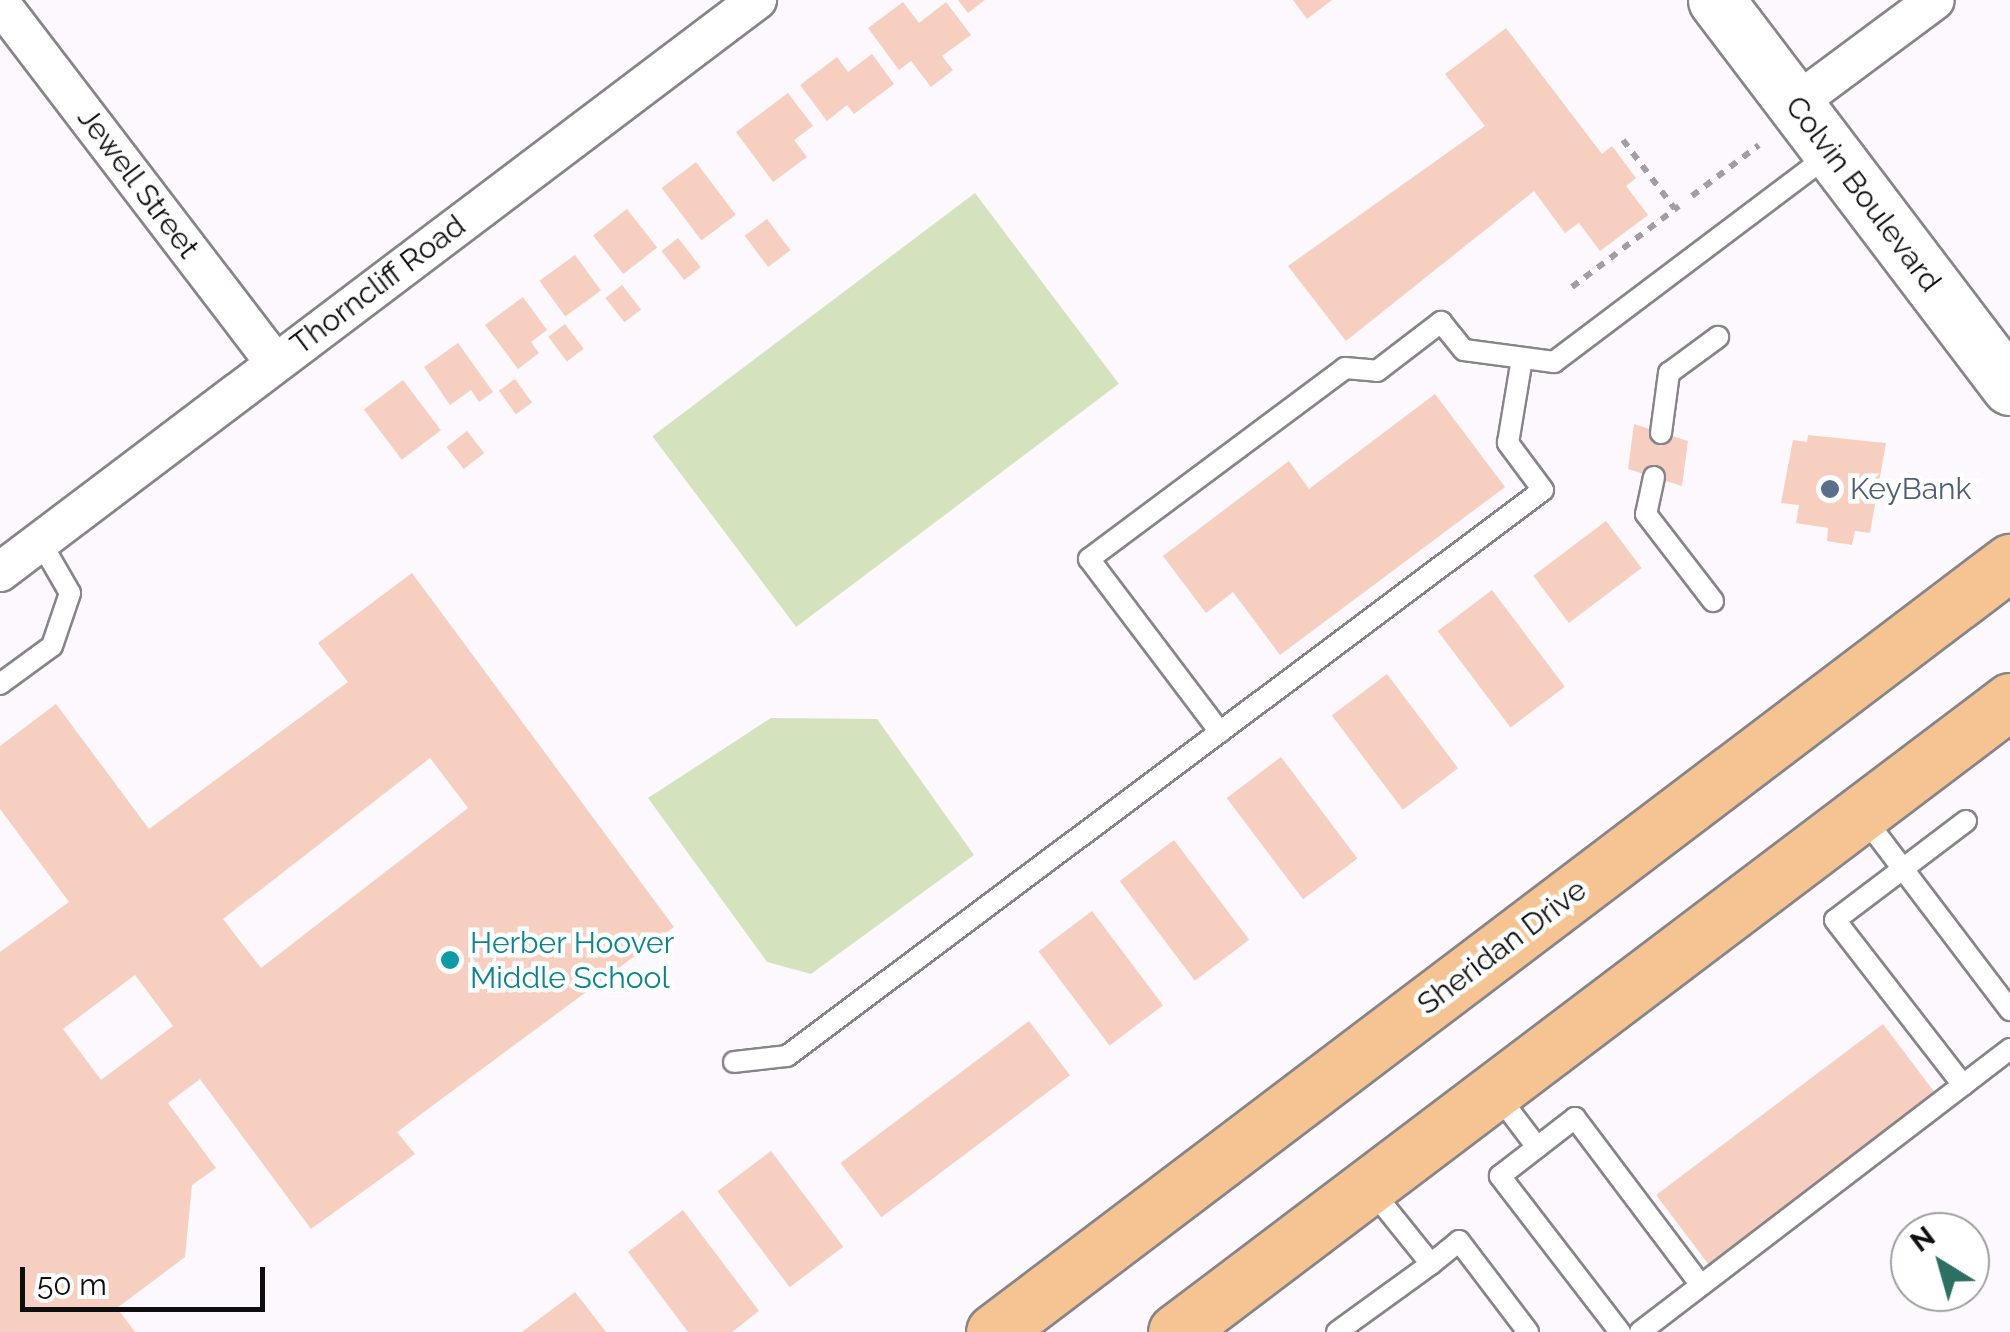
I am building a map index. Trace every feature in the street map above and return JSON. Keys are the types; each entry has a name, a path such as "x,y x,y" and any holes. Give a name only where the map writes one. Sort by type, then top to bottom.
{"main road":[{"name":"Sheridan Drive","path":"994,1332 2010,562"},
{"path":"1180,1331 2010,701"}],"street":[{"name":"Thorncliff Road","path":"0,572 757,0"},
{"name":"Colvin Boulevard","path":"1716,0 2010,387"},
{"path":"1795,104 1935,0"},
{"name":"Jewell Street","path":"0,2 275,363"}],"lane":[{"path":"1220,732 1089,559 1345,368 1377,371 1441,322 1464,350 1554,362 1832,153"},
{"path":"1661,433 1670,373 1718,337"},
{"path":"734,1062 786,1056 1543,490 1508,443 1522,358"},
{"path":"1654,477 1646,514 1713,601"},
{"path":"0,684 52,646 70,593 40,541"},
{"path":"1861,814 2010,1010"},
{"path":"1963,1085 1836,920 1966,821"},
{"path":"1640,1332 2010,1049"},
{"path":"1494,1091 1537,1148"},
{"path":"1620,1332 1500,1176 1574,1118 1701,1285"},
{"path":"1369,1186 1431,1264"},
{"path":"1337,1332 1459,1241 1528,1332"}],"path":[{"path":"1572,287 1677,207 1623,140"},
{"path":"1692,196 1760,145"}],"green space":[{"path":"975,193 1119,384 796,627 652,436"},
{"path":"771,718 877,719 974,855 811,974 767,962 648,798"}],"building":[{"path":"958,0 985,0 968,13"},
{"path":"1293,0 1332,0 1307,19"},
{"path":"903,2 919,23 946,2 971,35 942,56 953,70 931,87 911,61 899,70 868,28"},
{"path":"1506,28 1602,154 1612,146 1636,178 1626,186 1648,215 1600,251 1579,223 1565,233 1534,191 1346,341 1288,266 1485,126 1445,74"},
{"path":"872,54 894,84 854,114 847,105 827,121 800,85 837,57 848,72"},
{"path":"788,93 813,126 794,140 807,157 773,182 736,132"},
{"path":"696,162 736,215 701,241 662,188"},
{"path":"627,209 657,248 623,274 593,235"},
{"path":"767,219 790,250 768,267 745,236"},
{"path":"678,238 701,267 684,280 661,251"},
{"path":"575,255 601,291 565,316 539,281"},
{"path":"622,285 641,309 625,322 605,298"},
{"path":"523,297 547,330 531,342 539,353 518,369 485,325"},
{"path":"565,324 584,349 567,361 548,337"},
{"path":"458,343 493,392 479,402 471,390 450,405 424,367"},
{"path":"515,379 532,402 516,414 499,391"},
{"path":"403,380 441,430 402,460 364,409"},
{"path":"1435,394 1505,487 1280,655 1233,592 1206,613 1163,556 1289,461 1309,489"},
{"path":"1634,424 1688,441 1682,486 1628,469"},
{"path":"467,431 484,453 464,469 447,447"},
{"name":"KeyBank","path":"1808,435 1886,443 1870,533 1855,531 1852,545 1827,541 1828,528 1796,523 1799,505 1781,503 1793,440 1807,442"},
{"path":"1606,521 1642,568 1569,623 1533,576"},
{"name":"Herber Hoover Middle School","path":"412,573 674,927 397,1132 415,1154 311,1229 200,1079 168,1103 216,1168 192,1185 185,1257 117,1308 135,1332 0,1332 0,952 69,902 0,809 0,746 56,704 149,829 348,682 318,643","holes":["430,758 468,808 261,968 223,919","135,975 173,1026 101,1080 63,1029"]},
{"path":"1492,590 1565,687 1511,728 1438,631"},
{"path":"1387,674 1458,768 1403,810 1332,716"},
{"path":"1281,757 1357,858 1303,899 1227,798"},
{"path":"1174,840 1249,940 1195,981 1120,881"},
{"path":"1092,911 1163,1005 1110,1046 1038,951"},
{"path":"1029,1021 1070,1075 881,1217 841,1163"},
{"path":"1883,1024 1940,1099 1713,1270 1656,1195"},
{"path":"771,1151 843,1247 790,1287 717,1191"},
{"path":"683,1210 759,1311 732,1332 688,1332 628,1252"},
{"path":"575,1292 606,1332 522,1332"}],"place":[{"name":"KeyBank","path":"1830,489"},
{"name":"Herber Hoover Middle School","path":"450,960"}]}
